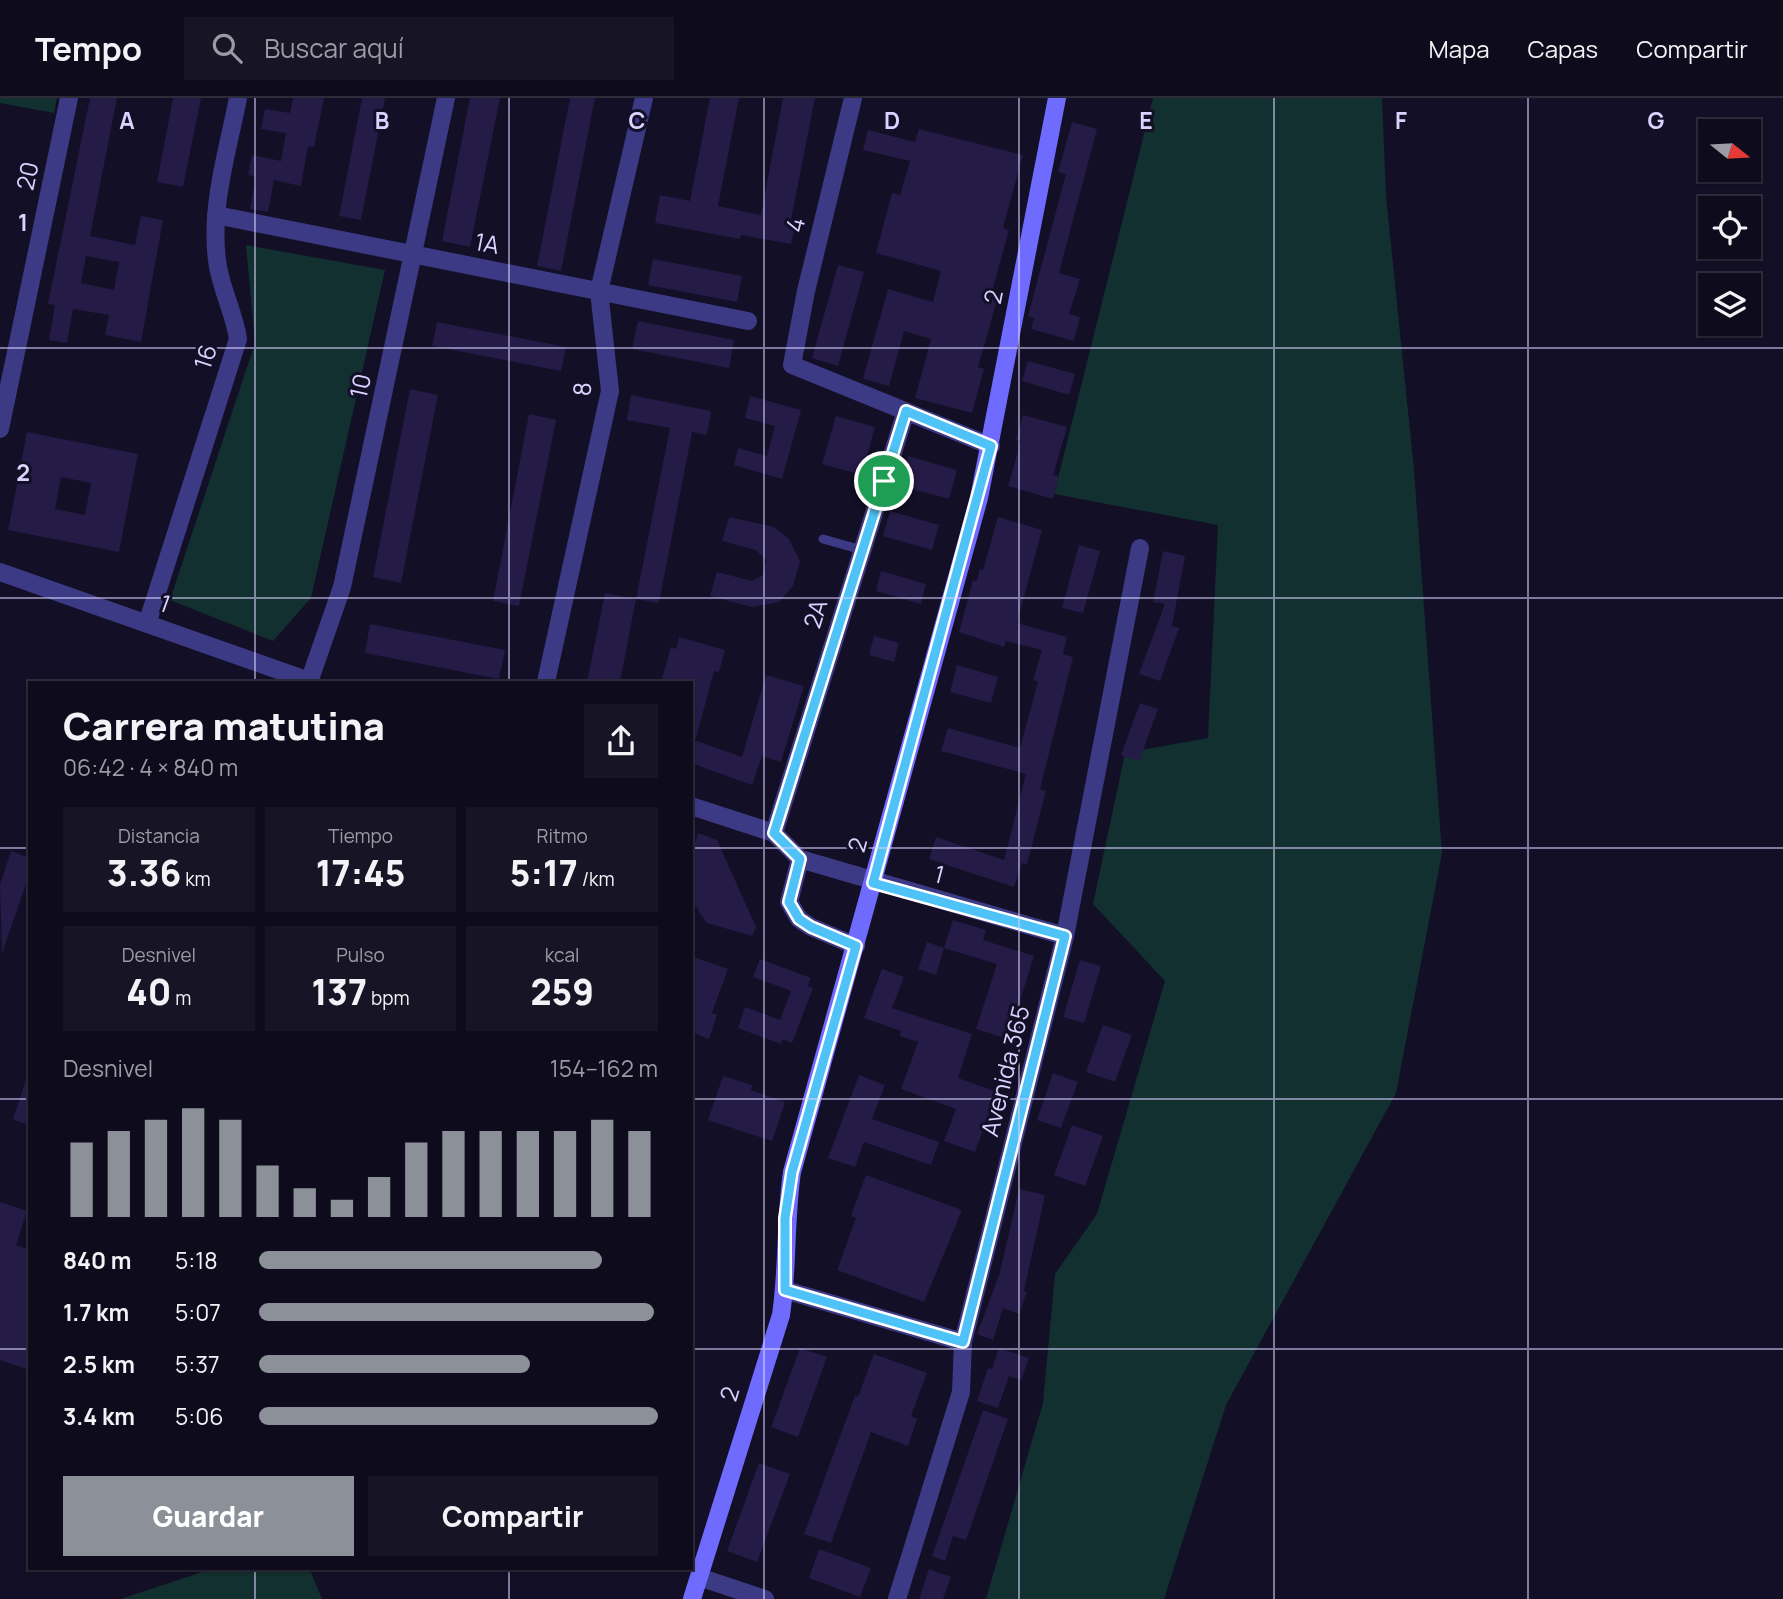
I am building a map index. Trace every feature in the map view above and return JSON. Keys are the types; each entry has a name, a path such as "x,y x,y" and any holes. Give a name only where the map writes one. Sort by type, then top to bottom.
{"street":[{"name":"20","path":"0,429 69,98"},
{"name":"16","path":"147,624 238,339 235,317 217,261 216,215 238,98"},
{"name":"10","path":"311,681 342,587 415,255 446,98"},
{"name":"8","path":"546,681 610,391 600,291 645,98"},
{"name":"4","path":"853,98 806,291 792,365 906,411"},
{"name":"2","path":"692,1599 781,1315 785,1290 785,1218 792,1172 991,446 1057,98"},
{"name":"1A","path":"216,215 748,321"},
{"path":"906,411 991,446"},
{"name":"2A","path":"774,833 906,411"},
{"name":"Avenida 365","path":"897,1599 961,1392 963,1342 1065,936 1140,548"},
{"name":"1","path":"0,572 147,624 286,678 305,681"},
{"name":"1","path":"693,807 774,833 800,859 873,883 1065,936"},
{"path":"800,859 789,902 799,919 856,946"},
{"path":"785,1290 963,1342"},
{"path":"699,1577 765,1599"}],"lane":[{"path":"824,539 862,550"}],"green space":[{"path":"0,98 57,98 54,113 0,103"},
{"path":"1153,98 1382,98 1386,196 1414,470 1442,853 1396,1093 1226,1405 1164,1599 986,1599 1043,1403 1055,1274 1097,1214 1165,981 1093,904 1125,753 1208,738 1218,525 1054,494"},
{"path":"246,245 385,270 311,598 273,641 170,600 255,343"},
{"path":"208,1570 310,1570 322,1599 121,1599"}],"building":[{"path":"90,98 117,98 90,236 135,245 141,216 163,220 141,342 105,335 109,315 73,309 67,343 49,340 55,305 48,304","holes":["86,256 119,262 114,290 81,283"]},
{"path":"173,98 201,98 183,187 157,182"},
{"path":"293,98 324,98 314,147 308,146 301,186 274,180 268,212 250,209 256,177 248,175 252,155 281,161 286,133 261,129 265,109 290,113"},
{"path":"362,98 385,98 361,220 339,216"},
{"path":"470,98 500,98 470,247 442,241"},
{"path":"570,98 595,98 561,271 537,266"},
{"path":"710,98 739,98 718,206 761,215 783,98 815,98 791,220 796,221 791,244 741,235 740,239 655,223 660,195 690,201"},
{"path":"1072,122 1097,129 1059,273 1080,279 1069,314 1080,317 1074,341 1031,329 1034,318 1028,316 1066,174 1058,172"},
{"path":"919,129 1023,155 1003,228 1009,230 990,299 997,300 978,367 984,369 972,413 915,398 931,339 904,331 889,386 863,379 888,289 933,302 941,271 876,253 892,193 900,195 910,161 863,150 868,130 915,142"},
{"path":"653,259 742,276 737,302 648,285"},
{"path":"838,265 864,272 838,366 812,358"},
{"path":"638,321 734,340 729,368 632,349"},
{"path":"437,322 566,347 561,371 432,346"},
{"path":"1028,361 1075,374 1069,395 1022,381"},
{"path":"410,389 438,395 401,583 373,577"},
{"path":"631,395 711,411 707,435 692,432 659,603 636,599 670,428 627,420"},
{"path":"750,396 801,410 782,479 734,465 738,448 767,456 775,426 745,418"},
{"path":"529,414 556,420 519,606 493,601"},
{"path":"1023,415 1067,427 1053,475 1059,476 1053,499 1008,486 1021,441 1016,439"},
{"path":"836,416 875,427 862,475 822,464"},
{"path":"27,432 138,454 119,552 8,530","holes":["61,477 91,483 85,515 55,509"]},
{"path":"908,456 957,470 949,499 900,486"},
{"path":"890,511 939,525 932,550 883,536"},
{"path":"729,517 774,527 789,539 800,561 793,586 779,602 752,607 710,596 717,572 752,581 763,575 766,560 756,550 722,541"},
{"path":"998,517 1042,530 1017,623 1067,637 1063,654 1073,657 1040,789 1046,791 1027,864 1022,863 1014,887 929,859 936,837 1004,860 1026,774 941,751 948,728 1020,748 1038,682 1033,680 1042,650 1006,641 1004,647 959,632 973,580 977,581 980,569 983,570"},
{"path":"1079,545 1100,551 1083,613 1062,608"},
{"path":"1163,551 1185,556 1172,626 1179,628 1160,681 1139,674 1165,604 1153,602"},
{"path":"881,571 926,584 921,604 876,591"},
{"path":"605,593 636,599 620,681 587,681"},
{"path":"370,624 505,650 499,679 365,653"},
{"path":"874,636 899,643 894,662 869,655"},
{"path":"679,637 725,650 719,672 714,671 696,738 693,738 693,681 661,681 671,647 676,649"},
{"path":"957,665 998,677 991,703 950,692"},
{"path":"766,675 804,686 781,762 762,756 752,785 693,764 693,740 742,757"},
{"path":"1140,703 1158,709 1139,761 1121,755"},
{"path":"698,833 717,840 756,927 752,936 707,923 693,903 693,850"},
{"path":"11,851 28,857 28,879 2,953 0,885"},
{"path":"953,920 986,930 983,940 1034,956 1008,1039 976,1029 997,964 944,948"},
{"path":"927,942 944,948 936,975 918,969"},
{"path":"693,957 728,969 712,1013 717,1015 709,1039 693,1033"},
{"path":"760,959 811,978 808,986 813,988 792,1043 783,1039 781,1044 738,1028 745,1007 780,1020 791,991 753,977"},
{"path":"1080,960 1101,966 1084,1023 1063,1017"},
{"path":"882,969 904,977 892,1008 972,1034 958,1078 997,1092 975,1152 944,1141 956,1109 901,1089 918,1042 900,1036 901,1031 864,1018"},
{"path":"1103,1025 1132,1035 1115,1082 1086,1072"},
{"path":"1053,1073 1078,1082 1061,1128 1037,1120"},
{"path":"859,1075 885,1085 872,1119 939,1142 931,1165 864,1142 855,1167 828,1158"},
{"path":"723,1076 752,1085 751,1090 785,1102 772,1141 708,1120"},
{"path":"27,1077 28,1077 28,1125 13,1119"},
{"path":"1072,1125 1103,1136 1085,1186 1054,1175"},
{"path":"866,1175 962,1210 924,1302 837,1270 856,1218 851,1216"},
{"path":"1019,1189 1045,1195 1024,1291 1027,1292 1019,1314 1003,1308 993,1340 977,1334 1000,1272"},
{"path":"0,1202 27,1211 16,1245 28,1249 28,1369 0,1360"},
{"path":"800,1348 827,1357 798,1437 771,1427"},
{"path":"999,1348 1029,1358 1021,1380 1009,1376 998,1408 977,1401 988,1368 992,1369"},
{"path":"874,1354 927,1373 911,1416 917,1419 908,1446 871,1432 831,1543 804,1534 855,1396 858,1397"},
{"path":"983,1410 1008,1419 966,1540 953,1536 945,1561 932,1556"},
{"path":"759,1463 790,1474 757,1562 727,1551"},
{"path":"819,1549 871,1568 860,1597 809,1578"},
{"path":"929,1569 951,1577 943,1599 919,1599"}],"route":[{"path":"906,411 991,446 873,883 1065,936 963,1342 785,1290 785,1218 792,1172 856,946 799,919 789,902 800,859 774,833 884,481 906,411"}]}
